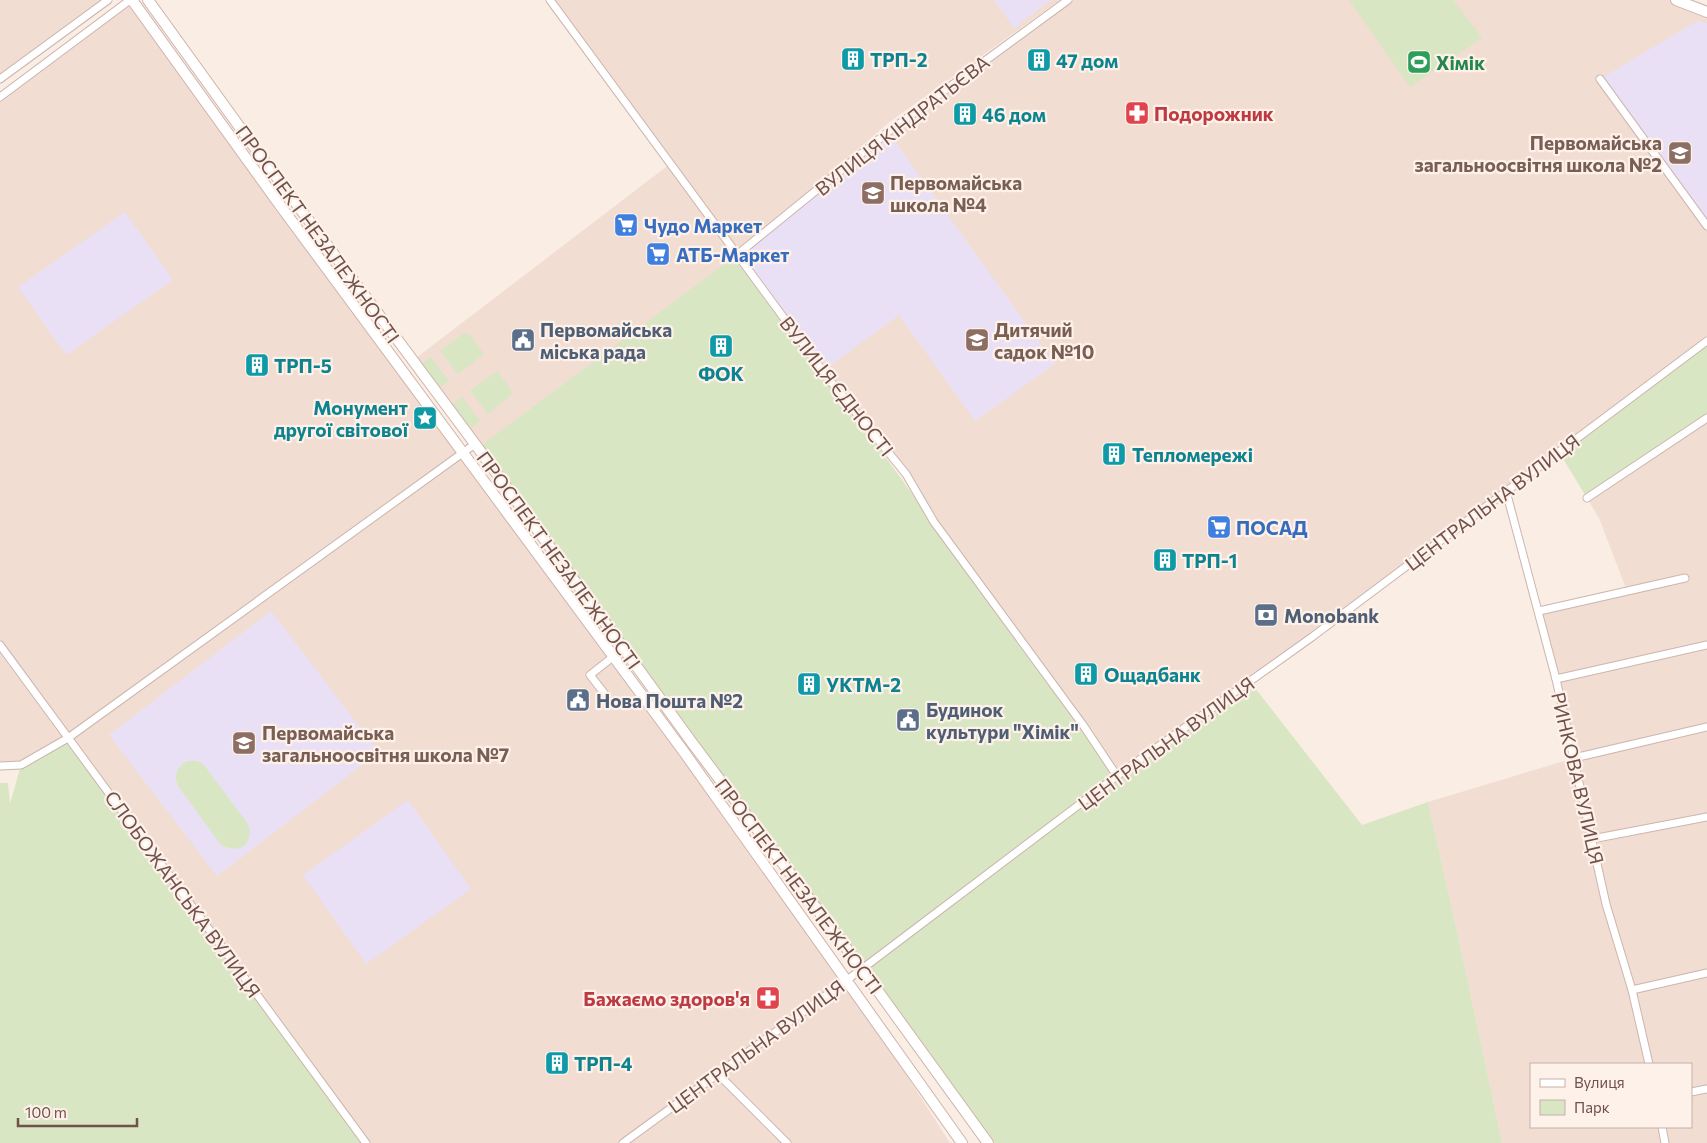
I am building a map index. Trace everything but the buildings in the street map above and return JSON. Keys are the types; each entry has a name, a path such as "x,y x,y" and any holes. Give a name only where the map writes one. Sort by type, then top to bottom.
{"street":[{"path":"0,79 108,0"},
{"path":"0,97 131,0"},
{"name":"ПРОСПЕКТ НЕЗАЛЕЖНОСТІ","path":"131,0 282,208 684,752 962,1143"},
{"name":"ПРОСПЕКТ НЕЗАЛЕЖНОСТІ","path":"148,0 248,140 476,446 623,649 862,969 988,1143"},
{"name":"ВУЛИЦЯ ЄДНОСТІ","path":"550,0 828,378 906,474 934,522 1083,725 1117,776"},
{"name":"ВУЛИЦЯ КІНДРАТЬЄВА","path":"738,254 888,132 1068,0"},
{"path":"1676,0 1707,12"},
{"path":"92,11 100,24"},
{"path":"1600,79 1707,226"},
{"path":"239,147 248,140"},
{"name":"ЦЕНТРАЛЬНА ВУЛИЦЯ","path":"623,1143 846,981 1117,776 1304,643 1707,341"},
{"path":"1588,498 1707,418"},
{"path":"0,766 21,765 68,738 463,453 476,446"},
{"name":"РИНКОВА ВУЛИЦЯ","path":"1506,491 1556,680 1606,904 1632,990 1649,1063"},
{"path":"1539,611 1685,578"},
{"name":"СЛОБОЖАНСЬКА ВУЛИЦЯ","path":"0,645 366,1143"},
{"path":"1556,680 1707,645"},
{"path":"604,693 590,674 623,649"},
{"path":"1574,758 1707,727"},
{"path":"1592,839 1707,817"},
{"path":"1632,990 1707,973"},
{"path":"718,1073 787,1143"},
{"path":"1692,1092 1707,1089"},
{"path":"1662,1128 1665,1143"}],"shaded area":[{"path":"0,0 108,0 0,79"},
{"path":"130,0 846,981 950,1143 366,1143 21,765 0,766 0,97"},
{"path":"550,0 1060,0 888,123 749,245 1068,0 1671,0 1681,7 1707,18 1707,341 1117,776 934,522 906,474 828,378 478,448 412,361 670,164"},
{"path":"994,0 1051,0 1014,28"},
{"name":"Первомайська загальноосвітня школа №2","path":"1697,21 1707,23 1707,226 1600,79"},
{"name":"Первомайська школа №4","path":"888,132 1055,364 975,421 899,315 823,371 738,254"},
{"path":"125,212 173,280 66,355 18,287"},
{"path":"1707,418 1707,815 1593,835 1605,899 1598,843 1707,819 1707,1143 1502,1143 1428,802 1574,758 1539,611 1627,591 1599,518 1587,498"},
{"name":"Первомайська загальноосвітня школа №7","path":"271,611 379,752 217,876 109,735"},
{"path":"408,800 471,889 366,964 303,875"}],"green space":[{"name":"Хімік","path":"1349,0 1453,0 1482,38 1410,87"},
{"path":"738,254 1117,776 1251,683 1362,825 1428,802 1502,1143 994,1143 862,969 478,448"},
{"path":"464,333 470,335 484,354 458,374 440,351"},
{"path":"1707,341 1707,418 1587,498 1559,452"},
{"path":"431,357 449,381 435,391 417,368"},
{"path":"497,371 511,389 512,394 488,414 470,391"},
{"path":"462,397 480,421 466,432 448,408"},
{"path":"68,738 366,1143 0,1143 0,783 8,783 10,804 21,765"},
{"path":"187,761 197,761 204,765 248,824 249,837 244,846 234,849 221,845 178,786 177,772"}],"place":[{"name":"ТРП-2","path":"853,59"},
{"name":"47 дом","path":"1039,60"},
{"name":"Хімік","path":"1419,62"},
{"name":"Подорожник","path":"1137,113"},
{"name":"46 дом","path":"965,114"},
{"name":"Первомайська загальноосвітня школа №2","path":"1680,153"},
{"name":"Первомайська школа №4","path":"873,193"},
{"name":"Чудо Маркет","path":"626,225"},
{"name":"АТБ-Маркет","path":"658,254"},
{"name":"Первомайська мiська рада","path":"523,340"},
{"name":"Дитячий садок №10","path":"977,340"},
{"name":"ФОК","path":"721,346"},
{"name":"ТРП-5","path":"257,365"},
{"name":"Монумент другої світової","path":"425,418"},
{"name":"Тепломережі","path":"1114,454"},
{"name":"ПОСАД","path":"1219,527"},
{"name":"ТРП-1","path":"1165,560"},
{"name":"Monobank","path":"1266,615"},
{"name":"Ощадбанк","path":"1086,674"},
{"name":"УКТМ-2","path":"809,684"},
{"name":"Нова Пошта №2","path":"578,700"},
{"name":"Будинок культури \"Хімік\"","path":"908,720"},
{"name":"Первомайська загальноосвітня школа №7","path":"244,743"},
{"name":"Бажаємо здоров'я","path":"768,998"},
{"name":"ТРП-4","path":"557,1063"}]}
